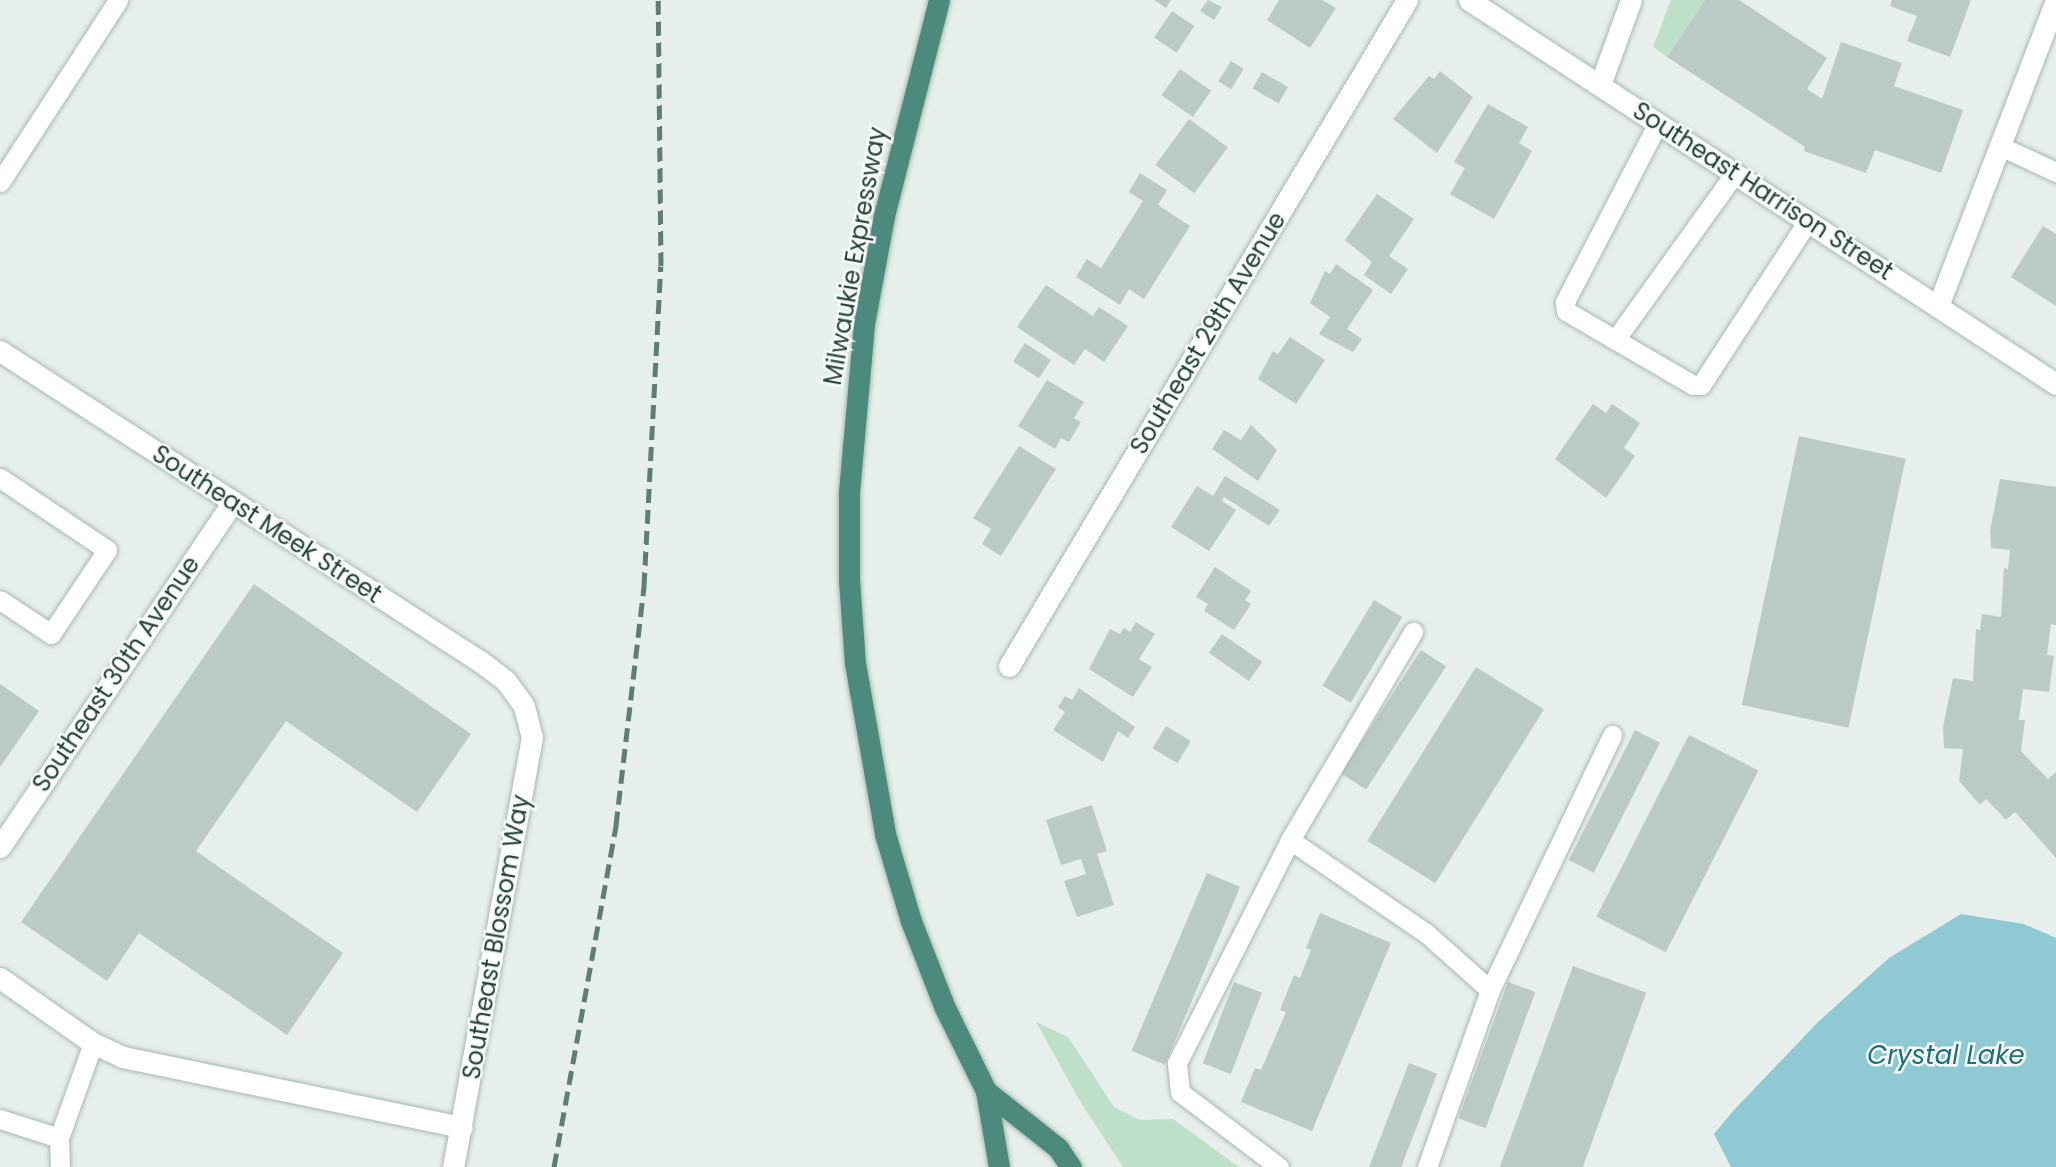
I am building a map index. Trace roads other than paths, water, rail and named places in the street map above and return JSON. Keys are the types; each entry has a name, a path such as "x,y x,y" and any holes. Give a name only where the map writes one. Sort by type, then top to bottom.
{"highway":[{"name":"Milwaukie Expressway","path":"939,0 884,216 864,324 849,493 849,580 855,663 886,834 911,921 940,995 986,1091 999,1167"},
{"name":"Milwaukie Expressway","path":"986,1091 1058,1148 1071,1167"}],"street":[{"name":"Southeast 29th Avenue","path":"1009,666 1407,0"},
{"name":"Southeast Harrison Street","path":"1468,0 2056,384"},
{"path":"1600,85 1631,0"},
{"path":"1938,306 2056,0"},
{"name":"Southeast Meek Street","path":"0,351 481,662 506,681 524,706"},
{"name":"Southeast 30th Avenue","path":"0,847 233,501"},
{"name":"Southeast Blossom Way","path":"453,1167 532,737 524,706"},
{"path":"0,978 93,1043 123,1057 462,1127"}],"lane":[{"path":"0,181 118,0"},
{"path":"1658,123 1565,302 1566,311 1693,385 1701,385 1808,221"},
{"path":"2000,146 2056,172"},
{"path":"1615,340 1735,173"},
{"path":"0,478 107,550 51,634 0,600"},
{"path":"1279,1167 1180,1092 1177,1063 1290,840 1413,632"},
{"path":"1427,1167 1490,990 1612,735"},
{"path":"1290,840 1426,933 1490,990"},
{"path":"60,1167 59,1138 93,1043"},
{"path":"0,1119 59,1138"}],"water":[{"name":"Crystal Lake","path":"1961,914 2024,924 2056,938 2056,1167 1731,1167 1714,1134 1734,1110 1818,1022 1889,958"}],"railway":[{"path":"554,1167 616,825 644,586 661,266 658,0"}]}
